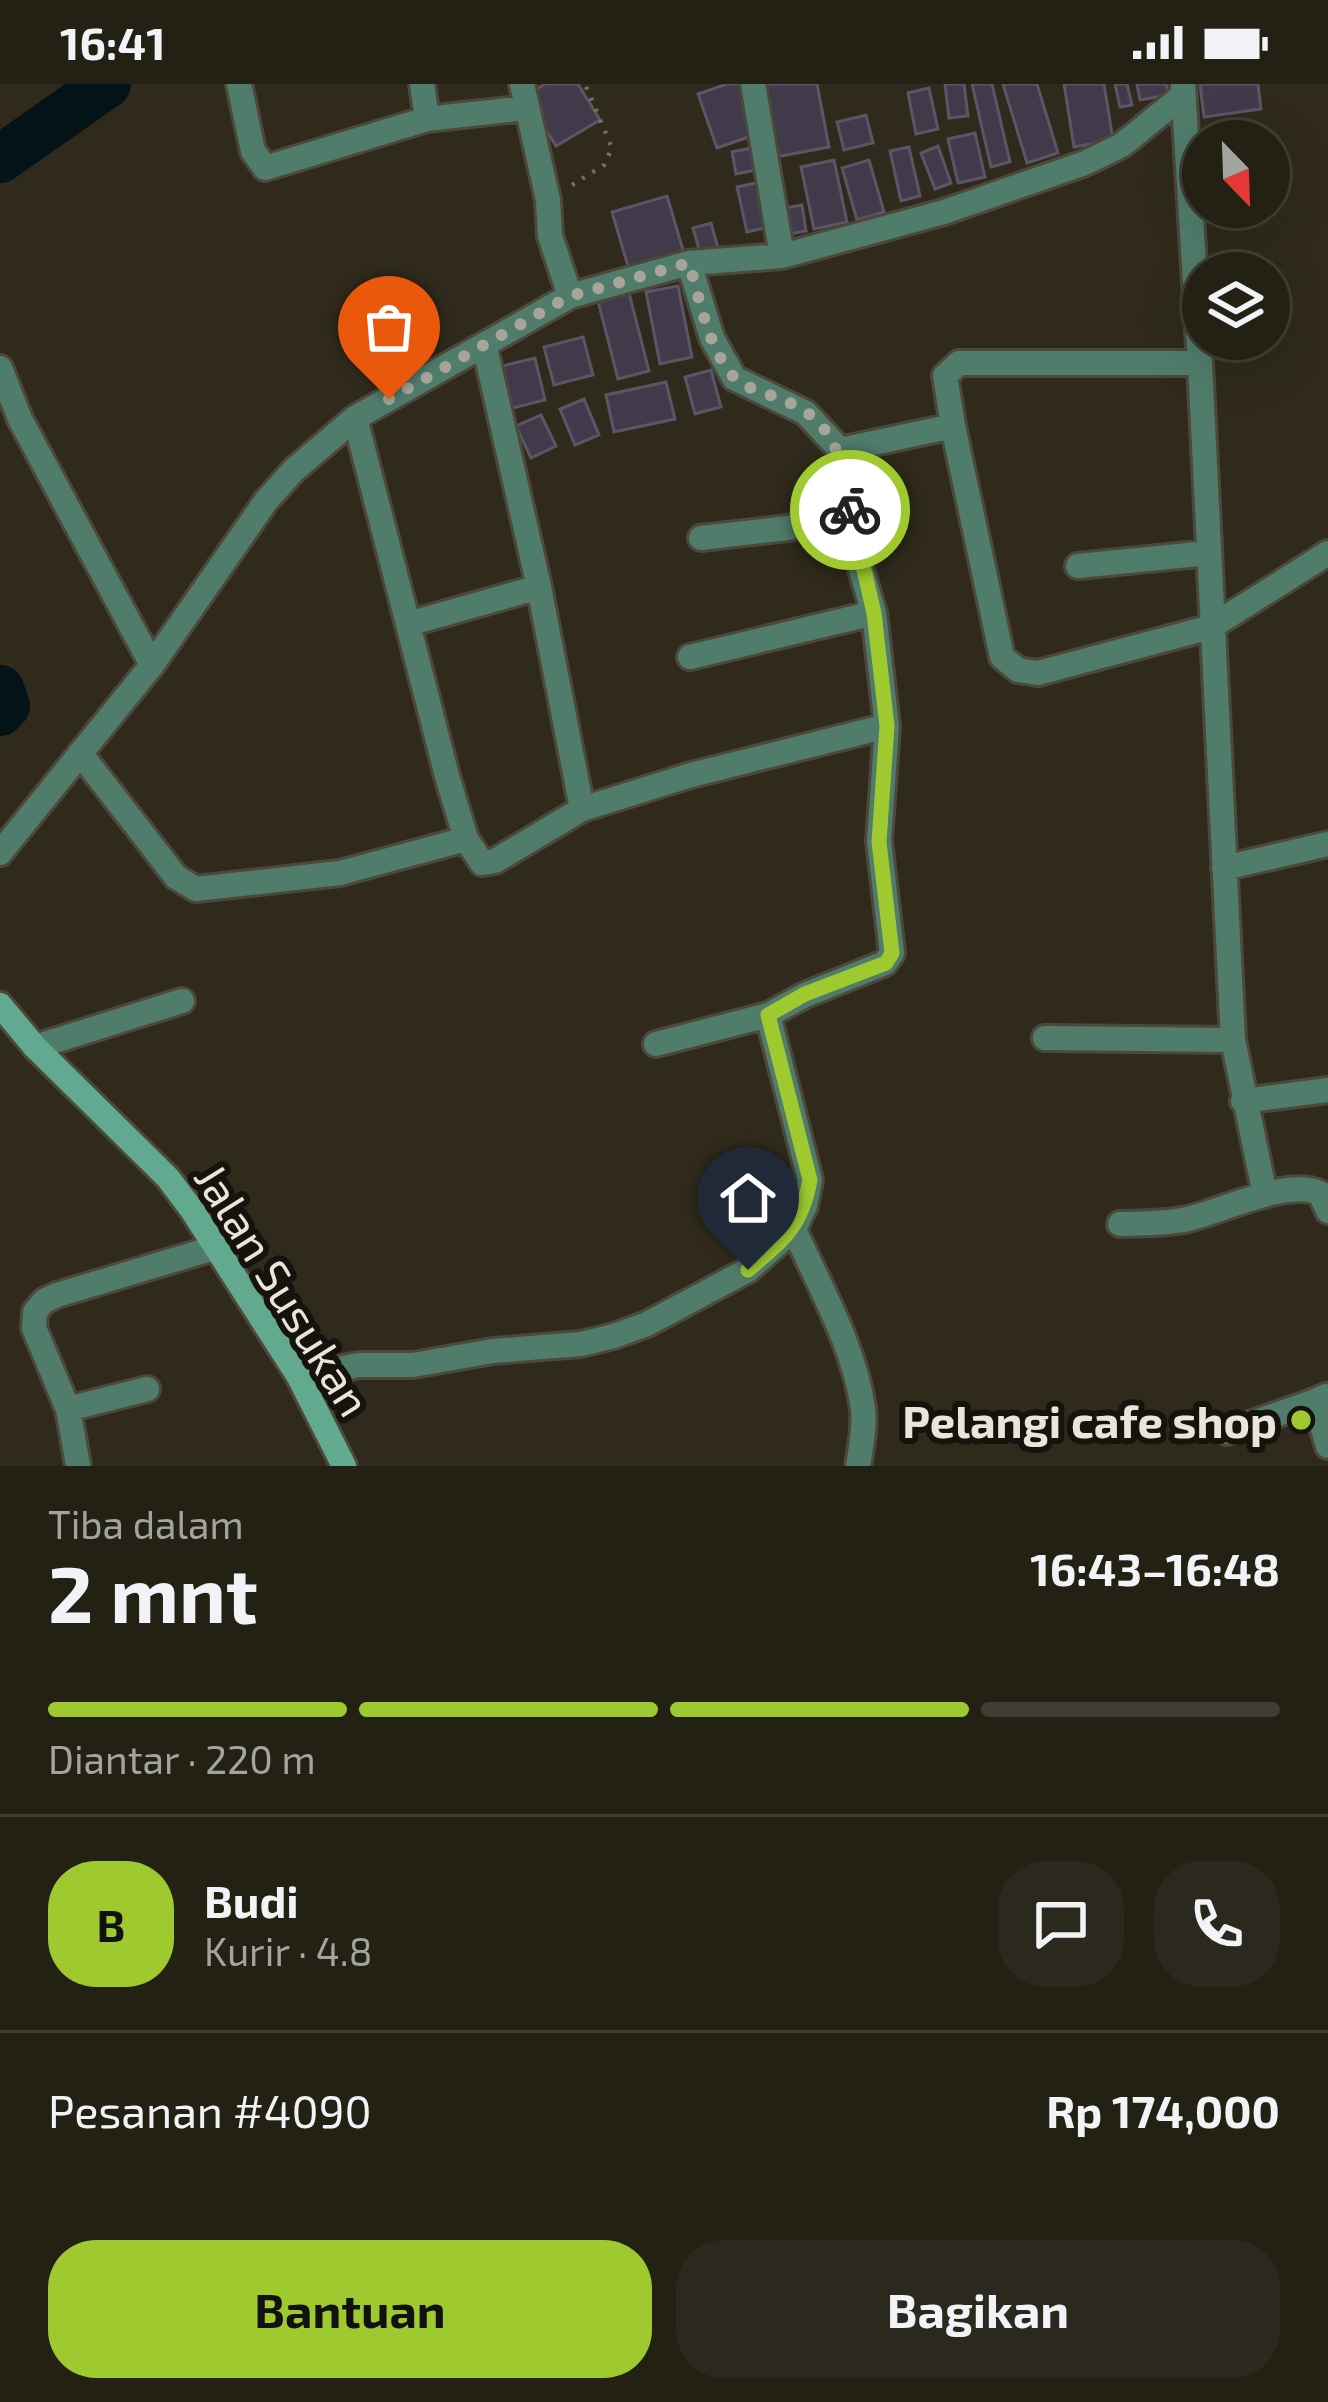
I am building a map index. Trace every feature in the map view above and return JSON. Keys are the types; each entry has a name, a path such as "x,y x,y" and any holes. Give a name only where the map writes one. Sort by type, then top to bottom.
{"street":[{"path":"239,84 254,151 265,168 427,118 524,96 548,200 550,236 570,296"},
{"path":"422,84 427,118"},
{"path":"753,84 782,256"},
{"path":"0,853 152,665 266,501 355,418 570,296 689,263 782,256 944,212 1085,163 1122,145 1182,90"},
{"path":"1182,90 1201,363 1234,1040 1265,1195"},
{"path":"656,1045 768,1015 817,989 886,963 892,953 879,842 887,726 874,613 840,450 806,413 734,378 712,338 689,263"},
{"path":"485,348 582,808"},
{"path":"1201,363 959,363 945,376 1002,657 1018,670 1038,673 1211,627 1328,553"},
{"path":"0,368 10,421 152,665"},
{"path":"355,418 466,839 476,858 486,863 582,808 887,726"},
{"path":"840,450 953,426"},
{"path":"701,538 788,528 850,512"},
{"path":"1078,566 1208,553"},
{"path":"408,625 539,587"},
{"path":"690,657 874,613"},
{"path":"80,753 176,877 196,889 340,873 466,839"},
{"path":"1224,868 1328,844"},
{"path":"35,1047 182,1001"},
{"name":"Jalan Susukan","path":"0,1005 35,1047 168,1178 299,1377 344,1466"},
{"path":"299,1377 359,1365 413,1365 493,1351 580,1345 647,1324 748,1270 794,1229 810,1180 768,1015"},
{"path":"1045,1038 1234,1040"},
{"path":"1243,1101 1328,1090"},
{"path":"1120,1224 1185,1220 1265,1195 1309,1188 1319,1193 1328,1211"},
{"path":"794,1229 845,1347 859,1392 863,1431 858,1466"},
{"path":"78,1465 68,1409 34,1328 35,1312 44,1301 217,1246"},
{"path":"68,1409 147,1389"},
{"path":"1227,1432 1322,1398 1328,1446"}],"path":[{"path":"548,200 610,157 612,148 585,84"}],"building":[{"path":"545,84 578,84 600,120 556,146 525,96"},
{"path":"739,84 757,134 717,148 698,94"},
{"path":"762,84 817,84 829,147 776,157"},
{"path":"945,84 964,84 968,116 949,118"},
{"path":"972,84 992,84 1010,162 991,167"},
{"path":"1003,84 1037,84 1058,153 1027,163"},
{"path":"1064,84 1104,84 1113,140 1074,147"},
{"path":"1115,84 1127,84 1132,105 1120,107"},
{"path":"1137,84 1166,84 1168,95 1140,100"},
{"path":"1200,84 1258,84 1261,109 1204,117"},
{"path":"929,88 938,129 916,134 908,93"},
{"path":"866,115 873,143 844,150 837,122"},
{"path":"975,133 985,177 958,183 948,139"},
{"path":"938,146 951,183 935,189 921,153"},
{"path":"756,147 761,169 736,174 732,152"},
{"path":"909,147 920,196 901,201 890,151"},
{"path":"834,160 847,222 814,229 801,167"},
{"path":"869,160 884,212 857,220 842,168"},
{"path":"761,182 770,227 747,232 737,187"},
{"path":"667,196 685,257 630,273 612,212"},
{"path":"802,205 806,231 784,235 780,209"},
{"path":"711,223 718,248 700,253 693,228"},
{"path":"678,286 692,357 660,364 646,292"},
{"path":"629,293 649,371 618,379 598,301"},
{"path":"583,337 593,375 554,385 544,347"},
{"path":"535,358 545,400 509,409 498,367"},
{"path":"711,370 721,407 695,414 685,377"},
{"path":"666,382 675,419 614,432 606,395"},
{"path":"584,399 599,435 575,445 560,409"},
{"path":"541,415 556,446 531,458 516,426"}],"waterway":[{"path":"0,159 107,84"},
{"path":"0,689 6,706 0,712"}],"way so far":[{"path":"389,399 570,296 689,263 721,360 742,385 788,401 806,413 840,450 850,510"}],"place":[{"name":"Pelangi cafe shop","path":"1301,1420"}],"route":[{"path":"748,1270 794,1229 810,1180 768,1015 805,994 886,963 892,953 879,842 887,726 874,613 850,510"}]}
